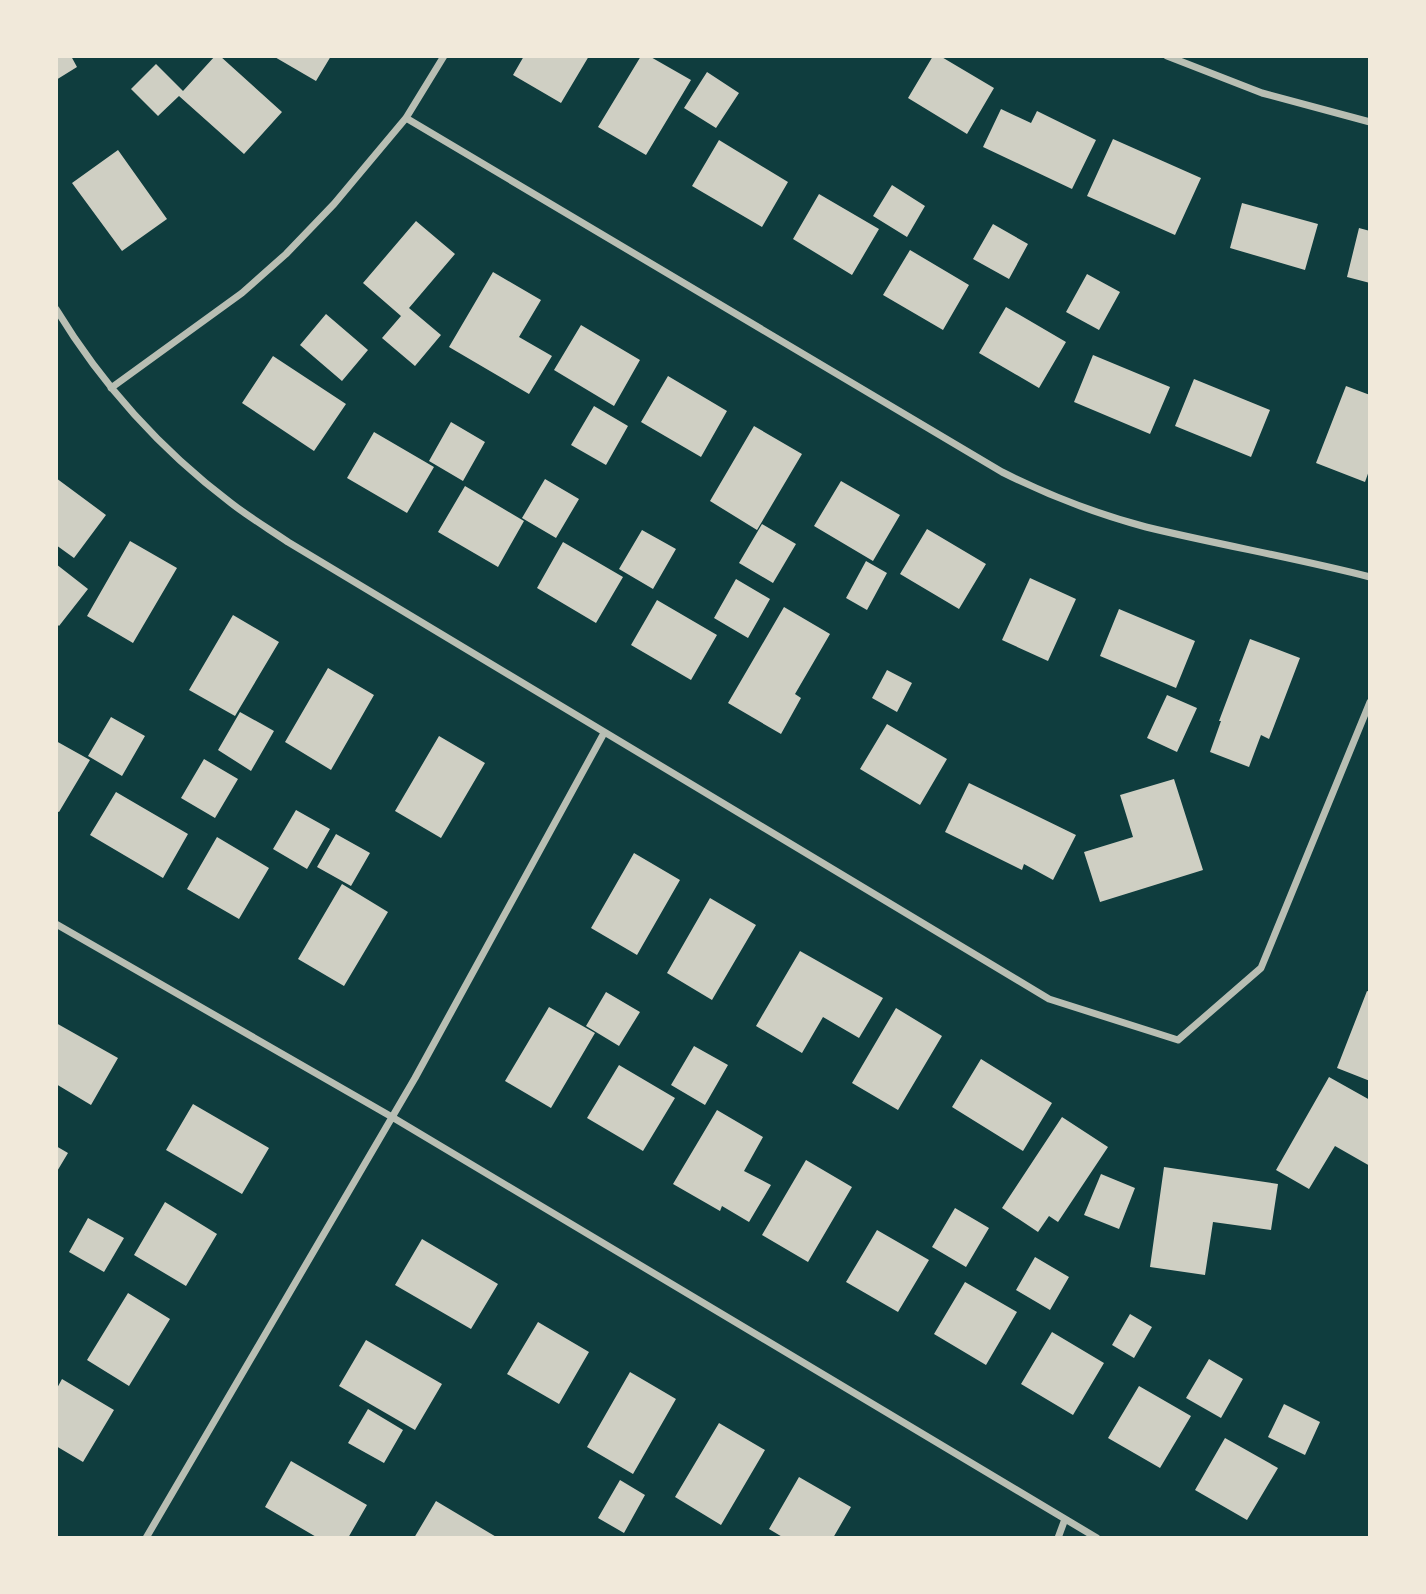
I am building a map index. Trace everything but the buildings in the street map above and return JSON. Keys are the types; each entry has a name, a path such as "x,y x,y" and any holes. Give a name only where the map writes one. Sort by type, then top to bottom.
{"street":[{"path":"111,388 242,293 286,254 334,204 406,118 444,56"},
{"path":"1167,56 1262,93 1370,122"},
{"path":"406,118 1002,472 1029,485 1145,526 1370,577"},
{"path":"56,309 111,388 166,446 230,502 288,542 1049,999 1178,1040 1261,968 1370,702"},
{"path":"146,1538 392,1117 604,733"},
{"path":"56,924 392,1117 1097,1538"},
{"path":"1058,1538 1065,1520"}]}
